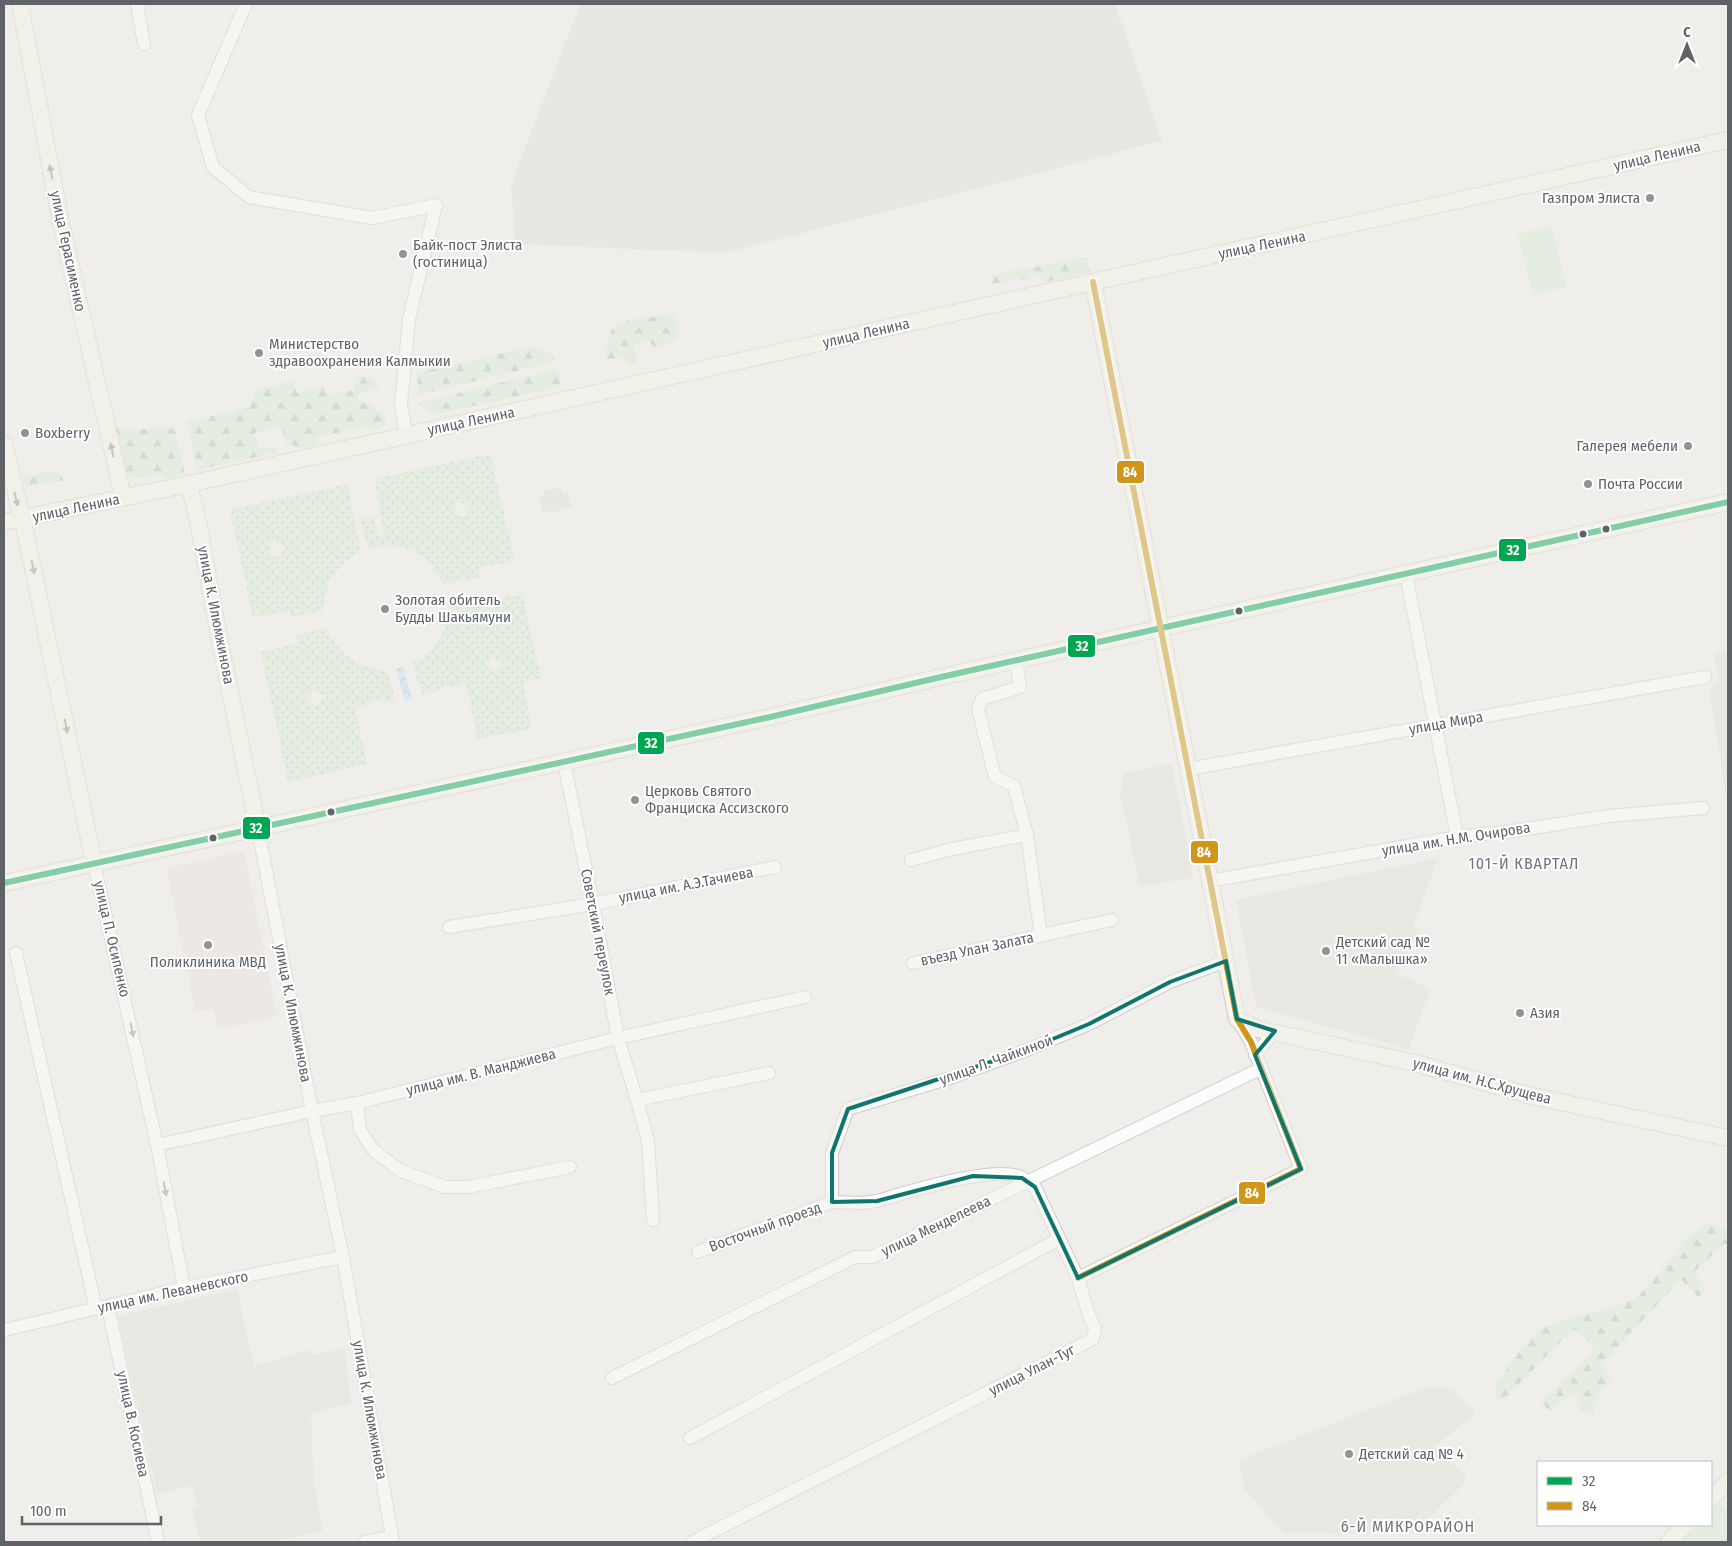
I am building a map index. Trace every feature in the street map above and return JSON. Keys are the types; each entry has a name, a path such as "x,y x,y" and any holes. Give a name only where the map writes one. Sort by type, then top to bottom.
{"main road":[{"name":"улица Герасименко","path":"20,4 61,223 124,498"},
{"name":"улица Ленина","path":"4,522 22,520 189,484 1728,140"},
{"path":"1093,282 1237,1019"},
{"name":"улица П. Осипенко","path":"4,444 22,520 94,863"},
{"name":"улица К. Илюмжинова","path":"189,484 199,526 258,829"},
{"path":"4,883 564,762 1728,502"},
{"name":"улица им. Н.С.Хрущева","path":"1237,1019 1258,1028 1415,1063 1520,1093 1728,1138"},
{"path":"1712,1498 1728,1481"},
{"path":"1669,1542 1684,1526"}],"street":[{"path":"137,4 144,44"},
{"path":"246,4 198,115 213,167 249,197 372,218 436,205 409,319 401,404 406,435"},
{"path":"1406,574 1457,837"},
{"name":"въезд Улан Залата","path":"1016,660 1020,687 982,699 978,709 995,777 1014,786 1027,835 1041,936"},
{"name":"улица Мира","path":"1188,769 1704,677"},
{"name":"Советский переулок","path":"564,762 618,1038 637,1100"},
{"name":"улица им. Н.М. Очирова","path":"1210,881 1457,837 1514,831 1609,816 1703,808"},
{"name":"улица К. Илюмжинова","path":"258,829 312,1112 343,1257 392,1540"},
{"path":"911,860 952,849 1027,835"},
{"name":"улица П. Осипенко","path":"94,863 157,1145 184,1288"},
{"name":"улица им. А.Э.Тачиева","path":"449,927 593,904 776,867"},
{"name":"въезд Улан Залата","path":"913,963 1112,920"},
{"path":"16,953 102,1308"},
{"name":"улица Л. Чайкиной","path":"832,1202 832,1153 848,1110 953,1078 1024,1051 1089,1024 1170,982 1226,961"},
{"name":"улица им. В. Манджиева","path":"157,1145 357,1104 618,1038 805,997"},
{"path":"832,1202 863,1204 973,1176 998,1174 1022,1178 1035,1188 1078,1278 1301,1169 1260,1069 1251,1042 1237,1019"},
{"path":"1255,1055 1275,1031"},
{"name":"улица Менделеева","path":"612,1378 855,1257 872,1257 1260,1069"},
{"path":"653,1220 648,1141 637,1100 769,1073"},
{"path":"357,1104 360,1130 374,1151 402,1171 445,1187 468,1187 570,1167"},
{"name":"Восточный проезд","path":"698,1252 832,1202"},
{"path":"690,1438 1059,1239"},
{"name":"улица им. Леваневского","path":"4,1330 184,1288 343,1257"},
{"name":"улица Улан-Туг","path":"692,1542 1093,1339 1095,1328 1078,1278"},
{"name":"улица В. Косиева","path":"102,1308 158,1542"},
{"path":"364,1542 392,1540"}],"highlighted area":[{"path":"1226,961 1237,1019 1275,1031 1255,1055 1301,1169 1078,1278 1035,1187 1022,1178 973,1176 877,1201 832,1202 832,1153 848,1109 1024,1051 1089,1024 1170,982"}],"shaded area":[{"path":"580,4 1115,4 1162,141 725,253 515,244 511,185"},
{"path":"561,487 563,493 568,492 571,507 558,510 556,514 551,511 543,513 539,498 544,497 543,491"},
{"path":"1728,650 1728,796 1726,797 1709,688 1719,684 1714,653"},
{"path":"1172,763 1193,878 1140,886 1120,794 1123,774"},
{"path":"244,851 277,1017 218,1029 214,1009 195,1011 166,868"},
{"name":"Детский сад № 11 «Малышка»","path":"1438,858 1413,926 1419,929 1395,973 1430,989 1409,1049 1256,1007 1236,900"},
{"path":"237,1289 254,1366 308,1350 314,1355 345,1348 351,1403 311,1414 314,1482 323,1531 269,1542 200,1542 192,1512 197,1505 192,1486 157,1494 118,1316"},
{"name":"Детский сад № 4","path":"1430,1386 1453,1390 1476,1413 1434,1447 1466,1476 1466,1482 1413,1534 1284,1533 1245,1490 1239,1460"}],"green space":[{"path":"1552,226 1566,287 1533,295 1518,234"},
{"path":"1087,257 1090,272 1046,282 1040,276 1019,280 1011,278 1008,281 992,284 990,278 992,275"},
{"path":"673,314 676,321 677,341 654,347 649,341 633,345 637,363 628,365 624,358 607,359 603,349 608,343 612,328 628,320"},
{"path":"530,347 546,350 557,361 418,395 417,373"},
{"path":"557,369 561,378 559,387 433,415 418,403"},
{"path":"355,377 368,377 378,382 378,388 360,393 357,402 368,404 384,415 386,424 370,432 364,427 318,437 315,445 301,448 286,443 282,427 255,433 259,449 275,447 276,453 197,470 187,422 249,407 256,390 294,381 297,393 325,386 328,395 354,390"},
{"path":"115,427 133,431 157,427 175,428 185,474 165,478 158,473 153,474 149,478 130,477 121,464"},
{"path":"490,454 515,561 478,568 481,577 444,584 429,563 413,551 393,547 368,548 361,519 374,517 377,535 384,535 375,479","holes":["459,501 470,508 463,518 453,511"]},
{"path":"46,472 61,473 65,480 26,487 22,473 32,475"},
{"path":"347,484 361,551 344,563 333,575 326,590 323,611 292,618 290,610 253,618 230,510","holes":["273,541 285,546 279,557 268,552"]},
{"path":"522,594 541,678 523,683 532,729 478,739 465,680 456,687 445,685 423,696 412,663 429,653 440,638 444,630 449,602 484,595 486,602","holes":["492,656 503,662 497,673 486,666"]},
{"path":"327,628 337,645 350,658 367,667 387,670 396,702 373,701 363,708 355,706 367,764 288,782 261,652 299,643 296,635","holes":["314,689 324,697 316,707 306,699"]},
{"path":"1708,1223 1728,1230 1728,1245 1725,1243 1694,1272 1704,1287 1703,1293 1698,1297 1681,1279 1601,1365 1613,1380 1605,1386 1599,1395 1595,1404 1594,1414 1581,1412 1578,1395 1570,1395 1550,1411 1541,1402 1593,1351 1593,1345 1573,1329 1501,1402 1497,1399 1496,1384 1525,1344 1541,1327 1636,1299 1676,1254 1684,1240"},
{"path":"1719,1504 1728,1512 1728,1542 1682,1542 1698,1526 1712,1526 1712,1511"}],"water":[{"path":"403,667 412,699 405,701 396,669"}],"transit line":[{"name":"84","path":"1078,1278 1301,1169 1251,1042 1237,1019 1093,282"},
{"name":"32","path":"4,883 766,718 941,677 1728,502"}],"place":[{"name":"Газпром Элиста","path":"1650,198"},
{"name":"Байк-пост Элиста (гостиница)","path":"403,254"},
{"name":"Министерство здравоохранения Калмыкии","path":"259,353"},
{"name":"Boxberry","path":"25,433"},
{"name":"Галерея мебели","path":"1688,446"},
{"name":"Почта России","path":"1588,484"},
{"name":"Золотая обитель Будды Шакьямуни","path":"385,609"},
{"name":"Церковь Святого Франциска Ассизского","path":"635,800"},
{"name":"Поликлиника МВД","path":"208,945"},
{"name":"Детский сад № 11 «Малышка»","path":"1326,951"},
{"name":"Азия","path":"1520,1013"},
{"name":"Детский сад № 4","path":"1349,1454"}],"district":[{"name":"101-Й КВАРТАЛ","path":"1524,863"},
{"name":"6-Й МИКРОРАЙОН","path":"1408,1526"}]}
